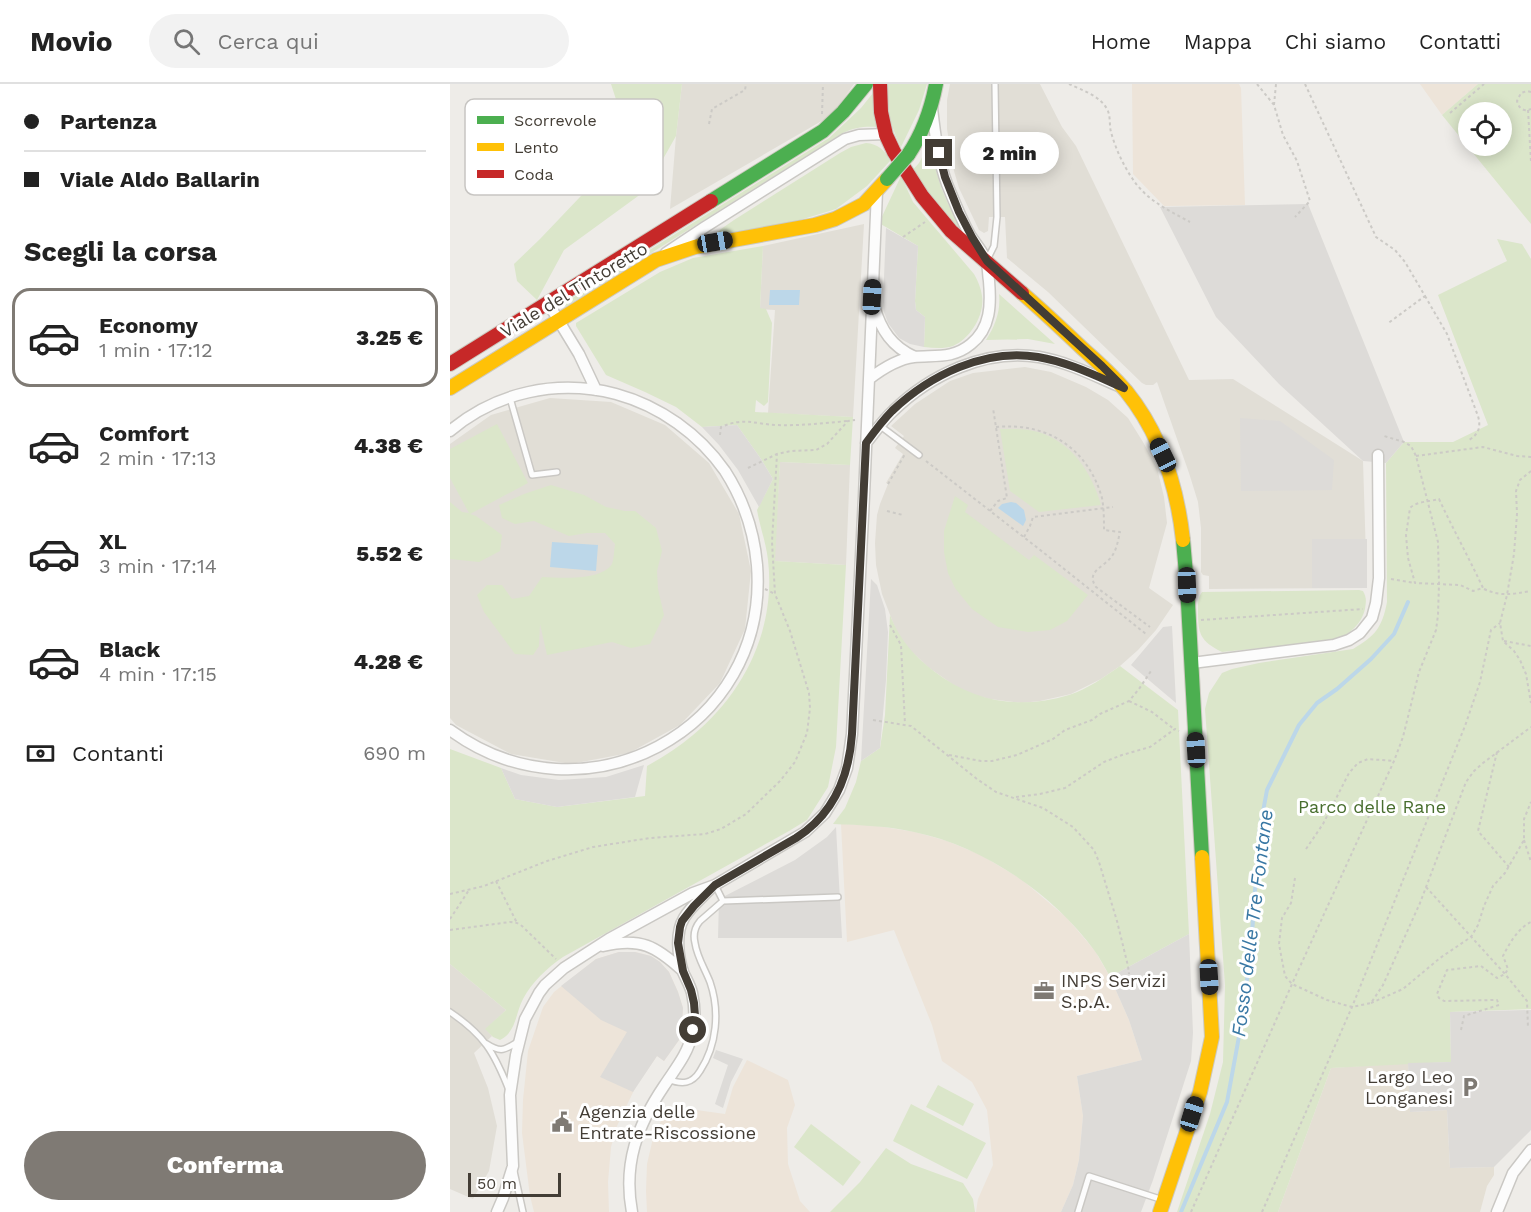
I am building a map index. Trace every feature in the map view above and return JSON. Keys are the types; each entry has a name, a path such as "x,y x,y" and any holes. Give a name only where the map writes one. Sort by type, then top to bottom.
{"street":[{"name":"Viale del Tintoretto","path":"450,364 816,136 847,108 866,84"},
{"path":"880,84 885,134 919,191 963,243 987,261 1124,388 1143,415 1157,441 1175,489 1183,537 1192,663 1212,1037 1202,1083 1162,1206"},
{"name":"Viale del Tintoretto","path":"450,388 656,260 695,247 815,225 835,219 861,206 877,191 908,154 923,128 932,104 936,84"},
{"path":"869,379 902,360 937,357 956,352 973,343 986,324 990,306 987,261 965,224 948,186 937,143 932,104"},
{"path":"656,260 845,139 859,135 885,134"},
{"path":"497,1212 513,1166 510,1095 519,1041 530,1009 545,985 564,968 609,939 693,893 715,885 805,832 825,813 842,784 852,734 877,191"},
{"path":"872,297 880,324 888,338 896,346 916,357"},
{"path":"548,303 579,354 596,390"},
{"path":"866,443 879,425 900,404 937,378 983,360 1005,356 1040,357 1063,363 1124,388"},
{"path":"450,431 480,409 509,397 532,391 556,388 596,390 637,401 678,423 709,451 723,468 747,515 752,532 758,576 755,612 748,638 729,680 707,709 687,728 649,752 612,765 573,770 534,768 488,753 450,730"},
{"path":"1192,663 1315,648 1341,643 1360,633 1372,618 1378,596 1378,455"},
{"path":"632,1212 629,1179 635,1142 648,1111 686,1053 695,1016 691,990 683,971 678,943 680,927 694,906 715,885"},
{"path":"595,948 619,943 649,946 662,952 683,971"},
{"path":"1497,1212 1514,1173 1531,1150"}],"lane":[{"path":"987,261 994,246 997,217 995,84"},
{"path":"509,397 532,475 557,472"},
{"path":"879,425 919,455"},
{"path":"715,885 723,901"},
{"path":"668,1079 684,1083 693,1080 703,1067 710,1052 714,1034 716,1017 713,992 695,944 694,933 699,921 723,901 838,897"},
{"path":"450,1012 469,1024 486,1043 499,1066 510,1095"},
{"path":"486,1043 500,1050 519,1041"},
{"path":"513,1166 523,1212"},
{"path":"1078,1212 1089,1176 1162,1206"}],"path":[{"path":"709,124 712,109 745,90 746,84"},
{"path":"820,120 823,84"},
{"path":"1069,84 1092,95 1107,109 1110,131 1133,179 1157,204 1190,222"},
{"path":"1257,84 1274,105"},
{"path":"1276,84 1274,105 1283,135 1297,161 1310,201 1295,217"},
{"path":"1305,84 1376,237 1395,250 1405,262 1447,334 1480,423 1478,433 1469,440"},
{"path":"1450,113 1484,84"},
{"path":"1531,91 1524,92 1517,98 1519,107 1529,110 1531,162"},
{"path":"903,237 925,222"},
{"path":"1387,324 1425,296"},
{"path":"990,511 998,501 1007,498 993,408"},
{"path":"720,435 721,427 742,420 805,425 855,420"},
{"path":"748,468 777,454 816,450 827,444 848,421"},
{"path":"996,427 1033,428 1043,431 1062,441 1083,460 1102,498 1104,530 1120,532 1116,550 1094,573 1093,583 1150,627"},
{"path":"1191,1212 1394,761 1403,737 1419,672 1436,630 1439,584 1438,542 1416,456 1411,446 1384,436"},
{"path":"1416,456 1483,447 1517,456 1531,457"},
{"path":"888,484 905,453"},
{"path":"450,894 469,890 547,861 593,847 650,838 705,834 721,829 746,814 780,781 795,762 807,733 810,708 808,693 790,631 775,594 772,542 777,454"},
{"path":"919,455 1146,634"},
{"path":"1531,471 1520,480 1516,491 1514,554 1500,623 1503,641 1520,660 1528,683 1531,703"},
{"path":"1415,583 1408,558 1406,535 1410,508 1415,503 1439,499 1483,588 1495,594 1507,595 1531,591"},
{"path":"1024,537 1033,517 1113,507"},
{"path":"887,511 903,515"},
{"path":"1378,578 1415,583 1460,585 1473,591 1483,588"},
{"path":"1189,621 1375,608"},
{"path":"1262,1212 1352,1007 1465,726 1480,682 1491,630 1500,623"},
{"path":"890,625 901,645 905,724"},
{"path":"1503,641 1531,646"},
{"path":"946,754 981,761 1017,755 1129,701 1151,671"},
{"path":"1129,701 1152,712 1179,731"},
{"path":"873,720 911,726 996,792 1043,808 1073,827 1094,850 1099,862 1117,921 1129,974"},
{"path":"1371,1003 1383,985 1426,887 1466,782 1474,771 1531,727"},
{"path":"1013,798 1065,788 1104,762 1150,747 1175,729"},
{"path":"1497,752 1478,831 1509,867"},
{"path":"1306,849 1323,824 1349,772 1358,763 1368,759 1394,761"},
{"path":"1531,802 1524,819 1524,840 1531,862"},
{"path":"1295,878 1291,903 1282,918 1279,944 1285,976 1292,984 1327,1000 1352,1007 1371,1003 1403,989 1440,958 1471,937 1493,886 1509,867 1524,840"},
{"path":"496,881 518,923 564,968"},
{"path":"1426,887 1527,1001 1528,1028"},
{"path":"450,919 469,890"},
{"path":"450,930 510,922 518,923"},
{"path":"1461,1030 1464,1016 1499,1005 1497,1000 1444,1001 1439,998 1437,994 1447,970 1481,966 1497,978 1505,974 1508,969 1503,956 1510,943 1525,925 1531,922"}],"shaded area":[{"path":"682,84 854,84 832,115 670,209"},
{"path":"950,84 1040,84 1062,127 1076,146 1189,380 1233,379 1363,461 1367,588 1209,589 1209,576 1201,572 1201,528 1198,502 1157,382 1153,385 1142,383 1048,292 1007,258 1005,217 989,217 988,231 984,233 979,230 959,188 954,171 947,129 947,100"},
{"path":"1132,84 1239,84 1245,205 1164,206 1133,174"},
{"path":"1420,84 1478,84 1442,115"},
{"path":"1308,204 1404,442 1386,463 1363,461 1279,384 1216,317 1160,207"},
{"path":"864,224 853,417 768,413 775,310 760,309 763,246"},
{"path":"886,228 918,246 915,301 916,310 925,317 924,347 910,344 899,338 888,323 884,312"},
{"path":"1025,367 1051,372 1086,387 1108,400 1128,418 1143,442 1157,468 1167,523 1149,588 1173,605 1156,630 1138,650 1101,679 1071,694 1021,703 974,695 955,686 928,667 908,648 894,625 882,594 876,565 875,543 877,515 888,484 886,483 903,454 895,448 904,436 891,426 915,404 950,381 973,373"},
{"path":"550,398 611,402 665,425 709,463 739,514 751,571 745,629 720,683 680,725 629,753 571,764 511,754 456,725 450,718 450,444 491,415"},
{"path":"1240,418 1280,421 1334,460 1332,490 1241,491"},
{"path":"737,425 773,479 759,507 738,470 702,427"},
{"path":"780,462 850,465 846,565 774,561"},
{"path":"1312,539 1367,539 1367,588 1312,588"},
{"path":"871,579 877,585 885,609 888,632 886,680 880,748 861,761"},
{"path":"1172,626 1176,703 1131,665 1163,627"},
{"path":"644,765 635,797 557,807 515,799 501,768 521,775 559,780 606,777"},
{"path":"841,824 871,825 915,832 947,841 981,855 1021,879 1067,918 1095,951 1110,977 1129,1020 1142,1060 1077,1076 1083,1116 1079,1160 1073,1185 1061,1212 976,1212 978,1199 993,1165 987,1110 972,1082 942,1061 932,1025 894,930 847,942"},
{"path":"836,827 842,938 718,938 719,899 795,860 827,837"},
{"path":"1189,934 1193,1033 1191,1061 1141,1212 1061,1212 1073,1185 1079,1160 1083,1116 1077,1076 1142,1060 1129,1020 1110,977"},
{"name":"Agenzia delle Entrate-Riscossione","path":"619,952 635,952 651,956 669,972 683,1008 679,1040 664,1061 657,1056 636,1086 617,1126 611,1147 608,1182 609,1212 534,1212 522,1133 528,1051 543,1007 554,992 596,959"},
{"path":"619,952 635,952 651,956 660,962 669,972 683,1008 679,1040 664,1061 657,1056 633,1092 600,1077 627,1032 601,1020 561,986 596,959"},
{"path":"450,964 506,1010 486,1029 492,1036 474,1053 488,1088 497,1126 489,1171 473,1199 450,1189"},
{"name":"Largo Leo Longanesi","path":"1531,1010 1531,1130 1494,1167 1450,1168 1447,1110 1410,1112 1408,1063 1451,1062 1450,1012"},
{"path":"716,1050 743,1059 731,1082 723,1108 715,1104 728,1065 713,1058"},
{"path":"747,1060 788,1080 795,1105 787,1128 788,1164 800,1201 810,1212 647,1212 647,1164 653,1138 668,1106 725,1114 733,1087"},
{"path":"1408,1063 1410,1112 1447,1110 1450,1168 1494,1167 1494,1175 1487,1186 1480,1212 1278,1212 1331,1068"}],"green space":[{"path":"611,84 682,84 676,136 663,159 663,99 616,99"},
{"path":"887,84 927,84 919,110 901,147 890,116"},
{"path":"1478,84 1531,84 1531,224 1475,156 1512,156 1512,102 1458,102 1458,135 1442,115"},
{"path":"873,93 878,127 860,127 843,133 565,307 563,304 829,138 861,108"},
{"path":"930,140 938,177 951,210 964,233 962,234 940,209 912,170 919,163"},
{"path":"866,143 881,148 890,161 867,186 836,209 787,224 744,232 717,233 840,153"},
{"path":"901,176 913,202 974,274 980,287 982,303 979,318 965,338 953,346 924,347 925,317 916,310 915,301 918,246 879,223"},
{"path":"582,195 640,195 564,250 537,300 517,281 514,264"},
{"name":"Parco delle Rane","path":"1497,239 1522,244 1531,259 1531,1009 1450,1012 1451,1062 1331,1068 1278,1212 1177,1212 1210,1114 1223,1062 1225,985 1205,709 1209,693 1222,673 1232,669 1353,649 1367,640 1380,625 1387,602 1386,463 1404,442 1453,442 1488,425 1438,295 1507,261"},
{"path":"763,246 760,308 766,309 772,323 768,402 764,406 756,400 755,412 853,417 850,465 780,462 775,561 846,565 836,747 828,787 807,820 557,961 531,987 520,1005 513,1027 500,1040 485,1029 506,1010 450,964 450,749 501,768 515,799 557,807 645,796 647,766 671,752 693,735 728,699 742,679 753,657 767,610 768,560 757,510 773,479 761,459 737,425 702,427 676,407 606,375 576,323 660,272 693,258"},
{"path":"999,294 1055,344 1028,339 986,340 997,318"},
{"path":"497,424 528,483 470,514 502,535 500,551 479,562 450,559 450,502 462,512 469,513 450,478 450,449"},
{"path":"1000,429 1033,431 1061,443 1071,451 1086,470 1101,505 1039,512 1010,491"},
{"path":"551,485 584,495 606,507 635,511 656,528 662,551 657,571 658,589 664,615 650,644 631,648 612,642 547,655 540,624 539,646 533,655 515,654 484,612 477,595 487,585 502,585 512,599 529,596 542,577 590,576 607,569 612,564 615,544 605,533 569,536 534,521 515,524 502,518 499,505"},
{"path":"955,496 968,505 965,512 1029,560 1034,555 1088,595 1067,621 1050,630 1028,632 998,627 972,609 955,588 948,573 944,552 944,531"},
{"path":"1363,591 1366,600 1363,615 1348,633 1332,641 1222,652 1209,644 1200,631 1198,605 1202,592"},
{"path":"890,615 903,640 920,659 950,682 982,696 1015,702 1051,700 1083,689 1120,666 1178,710 1189,934 1110,977 1094,950 1058,910 1014,875 990,861 965,848 914,832 884,827 833,824 845,808 856,782 861,761 880,748 885,715"},
{"path":"938,1085 974,1104 963,1126 926,1107"},
{"path":"911,1104 986,1143 967,1179 893,1141"},
{"path":"811,1124 861,1162 843,1186 794,1147"},
{"path":"886,1148 911,1164 963,1183 973,1199 975,1212 830,1212 860,1182"}],"water":[{"path":"770,290 800,290 799,305 769,305"},
{"path":"1011,502 1024,510 1026,520 1023,526 998,508 1002,504"},
{"path":"552,542 598,545 596,571 550,567"}],"waterway":[{"name":"Fosso delle Tre Fontane","path":"1181,1212 1227,1102 1242,1020 1251,948 1259,833 1267,790 1299,725 1317,703 1371,659 1394,634 1408,602"}],"traffic: fast":[{"path":"711,201 823,131 843,112 866,84"},
{"path":"908,155 926,121 936,84"},
{"path":"887,179 908,155"},
{"path":"1183,540 1202,857"}],"traffic: slow":[{"path":"450,388 656,260 695,247 815,225 835,219 864,204 887,179"},
{"path":"1022,293 1111,375 1138,407 1165,461 1176,500 1183,540"},
{"path":"1160,1212 1200,1092 1212,1037 1202,857"}],"traffic: jam":[{"path":"880,84 881,112 886,135 922,196 951,231 1022,293"},
{"path":"450,364 711,201"}],"place":[{"name":"INPS Servizi S.p.A.","path":"1044,991"},
{"name":"Largo Leo Longanesi","path":"1470,1087"},
{"name":"Agenzia delle Entrate-Riscossione","path":"562,1122"}],"route":[{"path":"693,1030 694,1003 683,971 678,943 682,921 715,885 796,838 817,822 839,790 845,776 852,734 866,443 879,425 918,390 958,368 983,360 1012,356 1040,357 1077,368 1124,388 987,261 959,212 948,186 939,153"}]}
